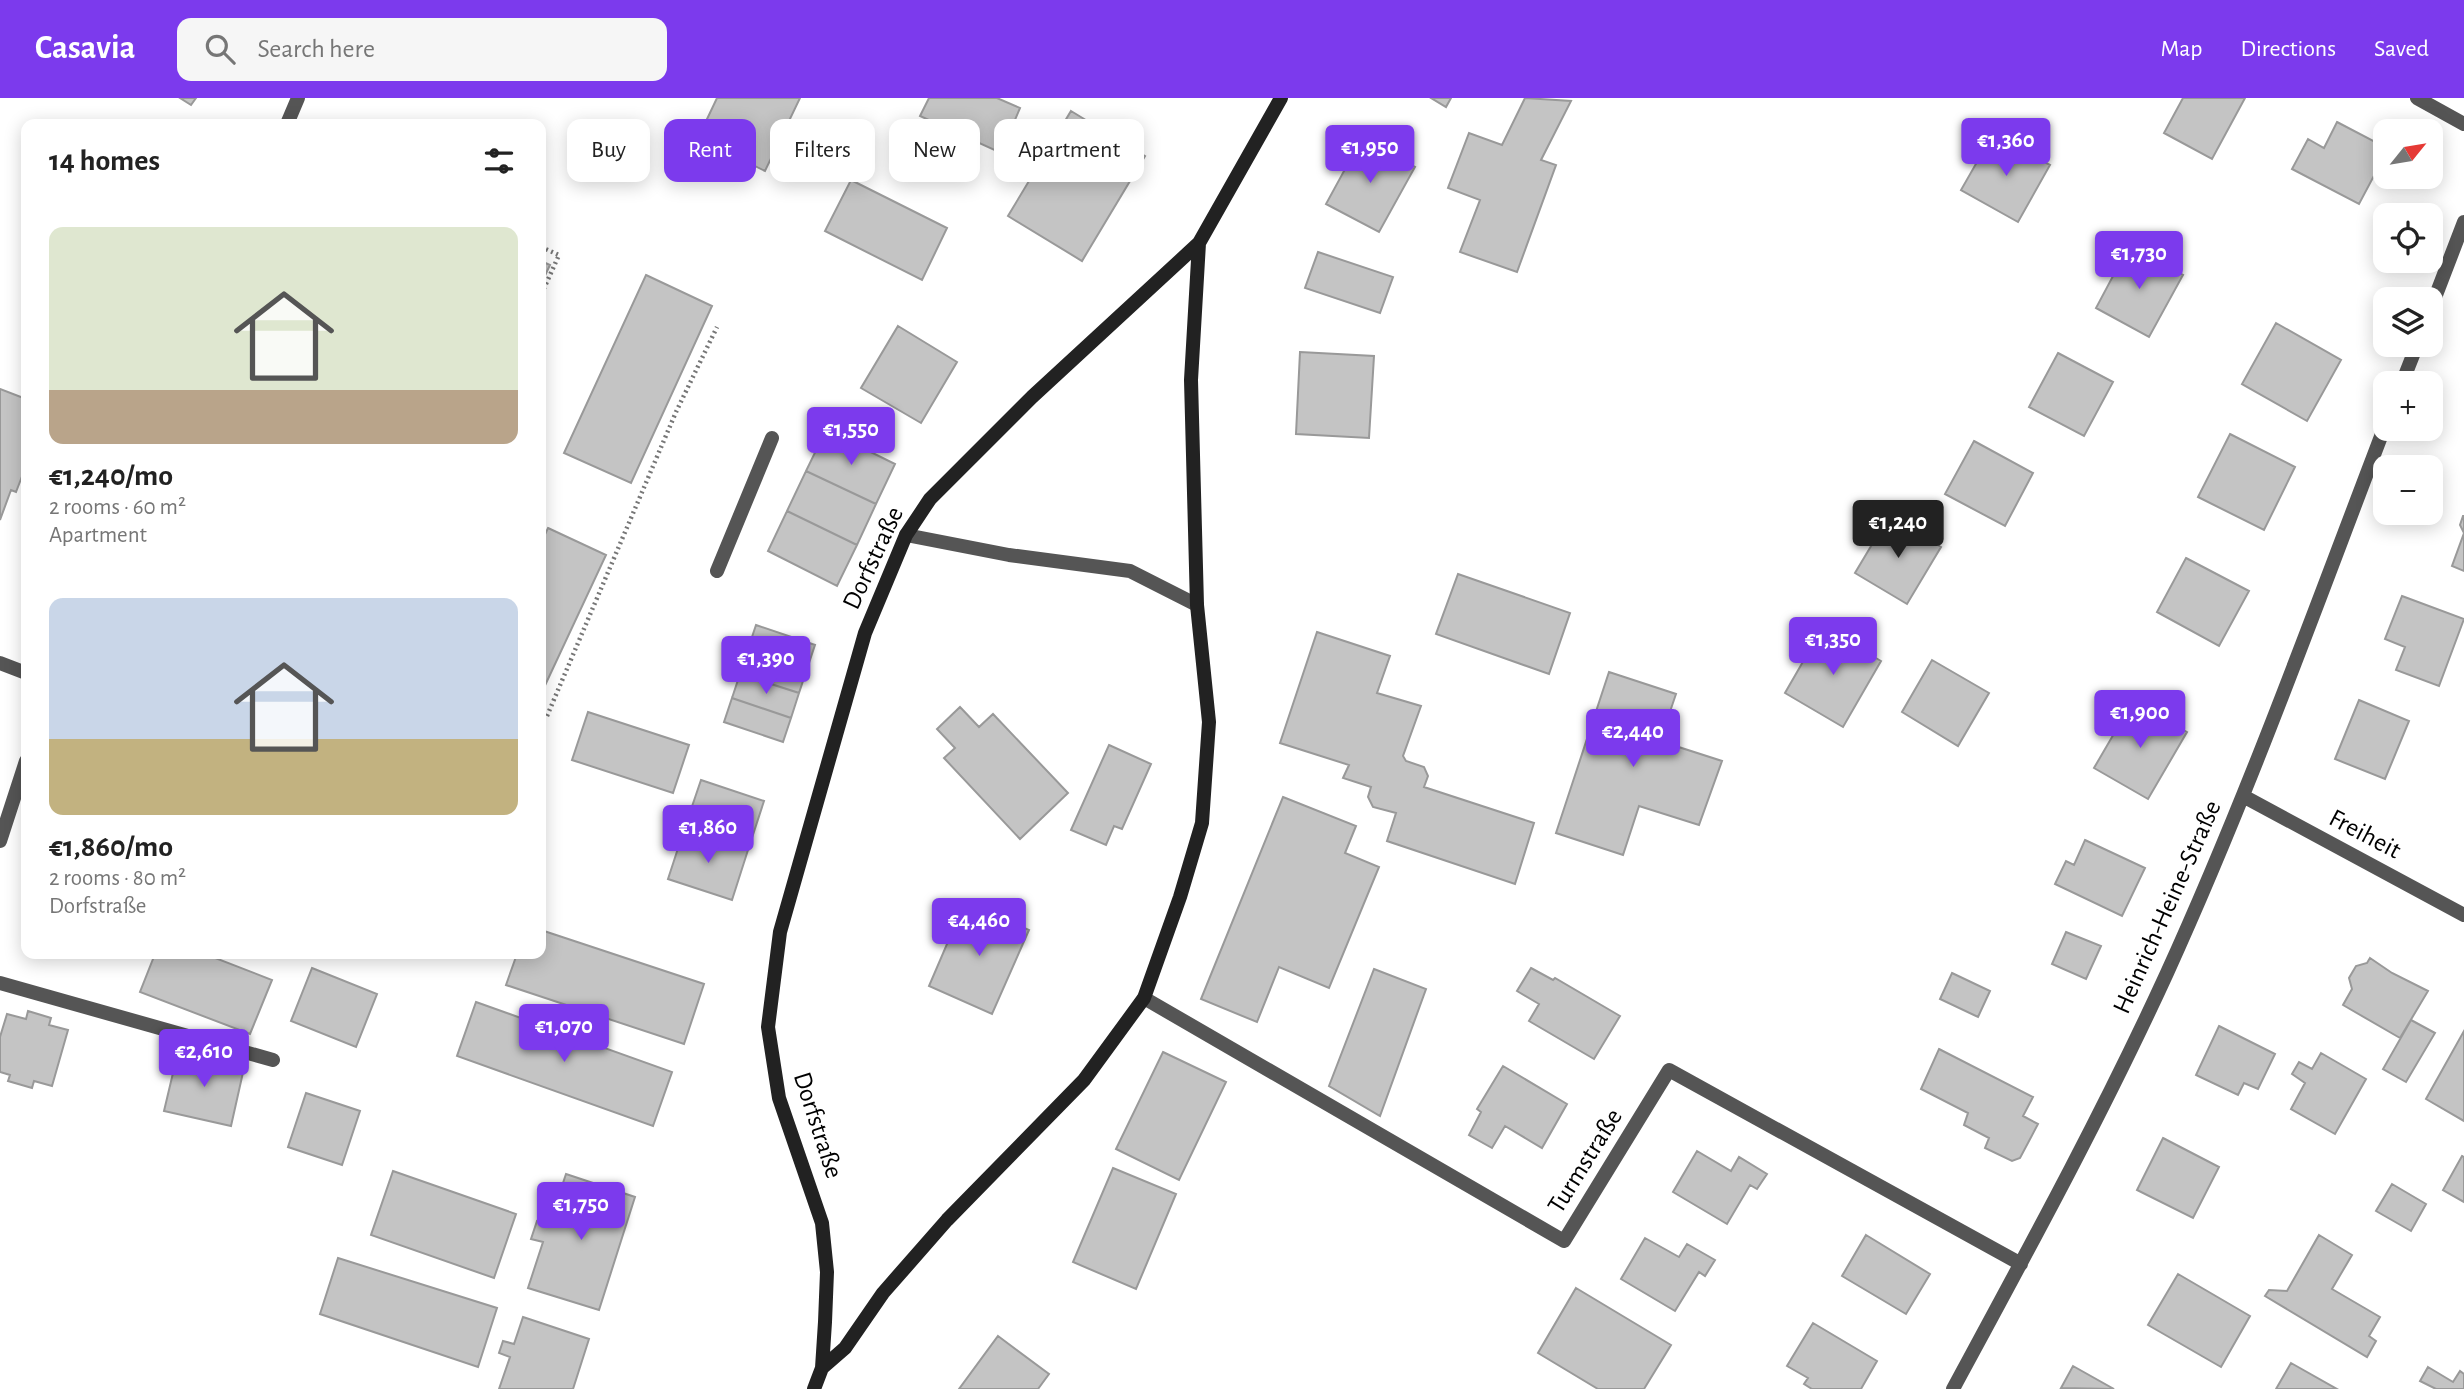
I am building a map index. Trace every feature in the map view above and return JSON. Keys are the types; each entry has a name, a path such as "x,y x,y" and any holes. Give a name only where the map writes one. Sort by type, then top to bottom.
{"main road":[{"name":"Dorfstraße","path":"814,1389 822,1368 827,1272 822,1223 779,1098 768,1027 780,932 865,633 906,535 930,499 1031,397 1199,243 1281,98"},
{"name":"Dorfstraße","path":"822,1368 845,1348 883,1293 947,1220 1084,1080 1144,998 1180,897 1202,823 1209,722 1197,605 1191,380 1199,243"}],"street":[{"path":"289,119 298,98"},
{"path":"2417,98 2464,124"},
{"path":"2439,287 2464,222"},
{"path":"717,571 772,438"},
{"name":"Heinrich-Heine-Straße","path":"1953,1389 2123,1066 2167,973 2243,796 2379,441"},
{"path":"906,535 1009,555 1130,571 1197,605"},
{"path":"0,663 21,671"},
{"path":"0,841 21,776"},
{"name":"Freiheit","path":"2243,796 2464,915"},
{"path":"0,983 273,1060"},
{"name":"Turmstraße","path":"1144,998 1564,1241 1669,1070 2021,1264"}],"path":[{"path":"546,249 559,255 546,284"},
{"path":"547,716 676,412 717,327"}],"building":[{"path":"180,98 196,98 191,105"},
{"path":"717,98 800,98 790,119 770,119 770,161 765,171 756,167 756,119 707,119"},
{"path":"929,98 997,98 1020,108 1015,119 994,119 994,150 980,143 980,119 927,119 920,116"},
{"path":"1431,98 1451,98 1446,107"},
{"path":"1525,98 1571,101 1541,160 1556,165 1517,272 1460,252 1480,200 1448,188 1469,133 1502,145"},
{"path":"2183,98 2245,98 2212,159 2164,133"},
{"path":"1071,111 1084,119 1066,119"},
{"path":"2337,122 2373,141 2373,178 2359,204 2292,169 2308,139 2324,148"},
{"path":"1993,134 2050,165 2018,222 1961,190"},
{"path":"1362,138 1415,167 1379,232 1326,204"},
{"path":"850,182 855,182 947,228 922,280 825,231"},
{"path":"1028,182 1129,182 1082,261 1008,216"},
{"path":"2129,246 2183,275 2149,337 2096,308"},
{"path":"1318,252 1393,277 1380,313 1305,288"},
{"path":"646,275 712,306 631,483 564,453"},
{"path":"2276,323 2341,360 2307,421 2242,384"},
{"path":"898,326 957,362 921,423 861,388"},
{"path":"1300,352 1374,356 1369,438 1296,434"},
{"path":"2058,353 2113,382 2084,436 2029,407"},
{"path":"0,389 21,397 21,479 16,492 11,490 0,520"},
{"path":"826,430 895,464 876,504 806,471"},
{"path":"2230,434 2295,467 2264,530 2198,497"},
{"path":"1974,441 2033,473 2005,526 1945,494"},
{"path":"806,471 876,504 857,545 787,511"},
{"path":"787,511 857,545 837,586 768,551"},
{"path":"1889,516 1941,547 1907,604 1855,573"},
{"path":"2464,516 2464,533 2460,525"},
{"path":"548,528 606,555 546,683"},
{"path":"2464,533 2464,571 2452,566"},
{"path":"2186,558 2249,591 2219,646 2157,612"},
{"path":"1458,574 1570,613 1549,674 1436,634"},
{"path":"2402,596 2464,619 2439,686 2396,670 2405,647 2385,639"},
{"path":"756,625 815,645 807,669 748,649"},
{"path":"1823,627 1881,661 1843,727 1785,693"},
{"path":"1317,632 1390,656 1377,693 1421,706 1403,756 1406,761 1424,767 1428,776 1424,787 1534,823 1515,884 1387,841 1396,813 1373,807 1368,797 1371,787 1343,778 1349,765 1280,743"},
{"path":"748,649 807,669 799,693 740,674"},
{"path":"1932,660 1989,693 1958,746 1902,712"},
{"path":"1609,672 1676,694 1660,741 1722,761 1699,825 1639,806 1623,855 1556,833"},
{"path":"740,674 799,693 791,718 732,698"},
{"path":"732,698 791,718 783,742 724,722"},
{"path":"2359,700 2409,721 2385,779 2335,759"},
{"path":"2133,701 2187,732 2148,799 2094,768"},
{"path":"960,707 979,727 993,714 1068,793 1020,839 944,758 955,748 937,729"},
{"path":"588,712 689,745 673,793 572,760"},
{"path":"1109,745 1151,764 1122,829 1114,826 1106,845 1071,830"},
{"path":"701,780 764,801 748,850 684,830"},
{"path":"1283,797 1356,826 1345,853 1379,867 1329,988 1279,967 1257,1022 1201,999"},
{"path":"684,830 748,850 732,900 668,879"},
{"path":"2085,840 2145,868 2122,916 2055,884 2066,861 2074,865"},
{"path":"965,902 1029,930 992,1014 929,986"},
{"path":"546,932 704,984 684,1044 506,985 515,959 546,959"},
{"path":"2066,932 2101,946 2086,979 2052,964"},
{"path":"2370,958 2392,973 2428,991 2400,1038 2343,1005 2352,989 2349,978 2356,966 2367,963"},
{"path":"153,959 218,959 272,980 250,1034 140,992"},
{"path":"312,968 377,994 356,1047 291,1021"},
{"path":"1531,968 1553,980 1555,978 1620,1016 1594,1059 1529,1021 1539,1004 1517,991"},
{"path":"1374,969 1426,989 1380,1116 1329,1086"},
{"path":"1952,973 1990,991 1978,1017 1940,999"},
{"path":"476,1002 672,1072 653,1126 457,1056"},
{"path":"28,1011 51,1018 49,1025 68,1030 52,1086 34,1081 32,1088 8,1081 10,1075 0,1072 0,1037 7,1014 26,1019"},
{"path":"2411,1020 2435,1033 2406,1082 2383,1069"},
{"path":"2219,1026 2275,1054 2258,1089 2244,1083 2238,1095 2196,1075"},
{"path":"2464,1031 2464,1121 2426,1099"},
{"path":"1939,1049 2033,1097 2023,1116 2038,1124 2020,1158 2012,1161 1985,1148 1989,1138 1964,1125 1968,1113 1921,1089"},
{"path":"178,1052 244,1068 231,1126 164,1111"},
{"path":"1163,1052 1226,1082 1179,1180 1116,1149"},
{"path":"2321,1053 2366,1079 2335,1134 2291,1109 2305,1083 2292,1074 2299,1062 2312,1069"},
{"path":"1503,1066 1567,1104 1542,1148 1505,1126 1492,1148 1469,1135 1481,1112 1477,1109"},
{"path":"306,1093 360,1111 342,1165 288,1147"},
{"path":"2163,1138 2219,1167 2193,1218 2137,1190"},
{"path":"1697,1151 1731,1171 1739,1157 1767,1174 1757,1189 1750,1185 1727,1224 1673,1192"},
{"path":"2462,1156 2464,1157 2464,1202 2443,1190"},
{"path":"1113,1168 1176,1194 1136,1289 1073,1262"},
{"path":"393,1171 516,1214 494,1278 371,1235"},
{"path":"566,1174 635,1197 599,1310 528,1288 543,1242 531,1239 537,1221 549,1225"},
{"path":"2392,1184 2426,1204 2411,1231 2376,1211"},
{"path":"1866,1235 1930,1274 1906,1314 1842,1276"},
{"path":"2319,1235 2352,1255 2332,1289 2380,1317 2369,1336 2376,1341 2367,1357 2265,1296 2269,1290 2287,1291"},
{"path":"1645,1238 1679,1257 1687,1244 1715,1260 1705,1276 1699,1272 1675,1311 1621,1279"},
{"path":"338,1258 497,1308 478,1367 320,1314"},
{"path":"2178,1274 2250,1316 2221,1367 2148,1325"},
{"path":"1576,1288 1671,1345 1644,1389 1598,1389 1538,1353"},
{"path":"523,1317 589,1339 573,1389 499,1389 510,1357 499,1353 503,1341 514,1344"},
{"path":"1813,1323 1877,1361 1861,1389 1812,1389 1804,1384 1808,1378 1787,1366"},
{"path":"998,1336 1049,1374 1038,1389 959,1389"},
{"path":"2291,1363 2337,1389 2276,1389"},
{"path":"2073,1366 2114,1389 2061,1388"},
{"path":"2428,1367 2453,1382 2460,1371 2464,1374 2464,1389 2436,1389 2420,1381"}]}
